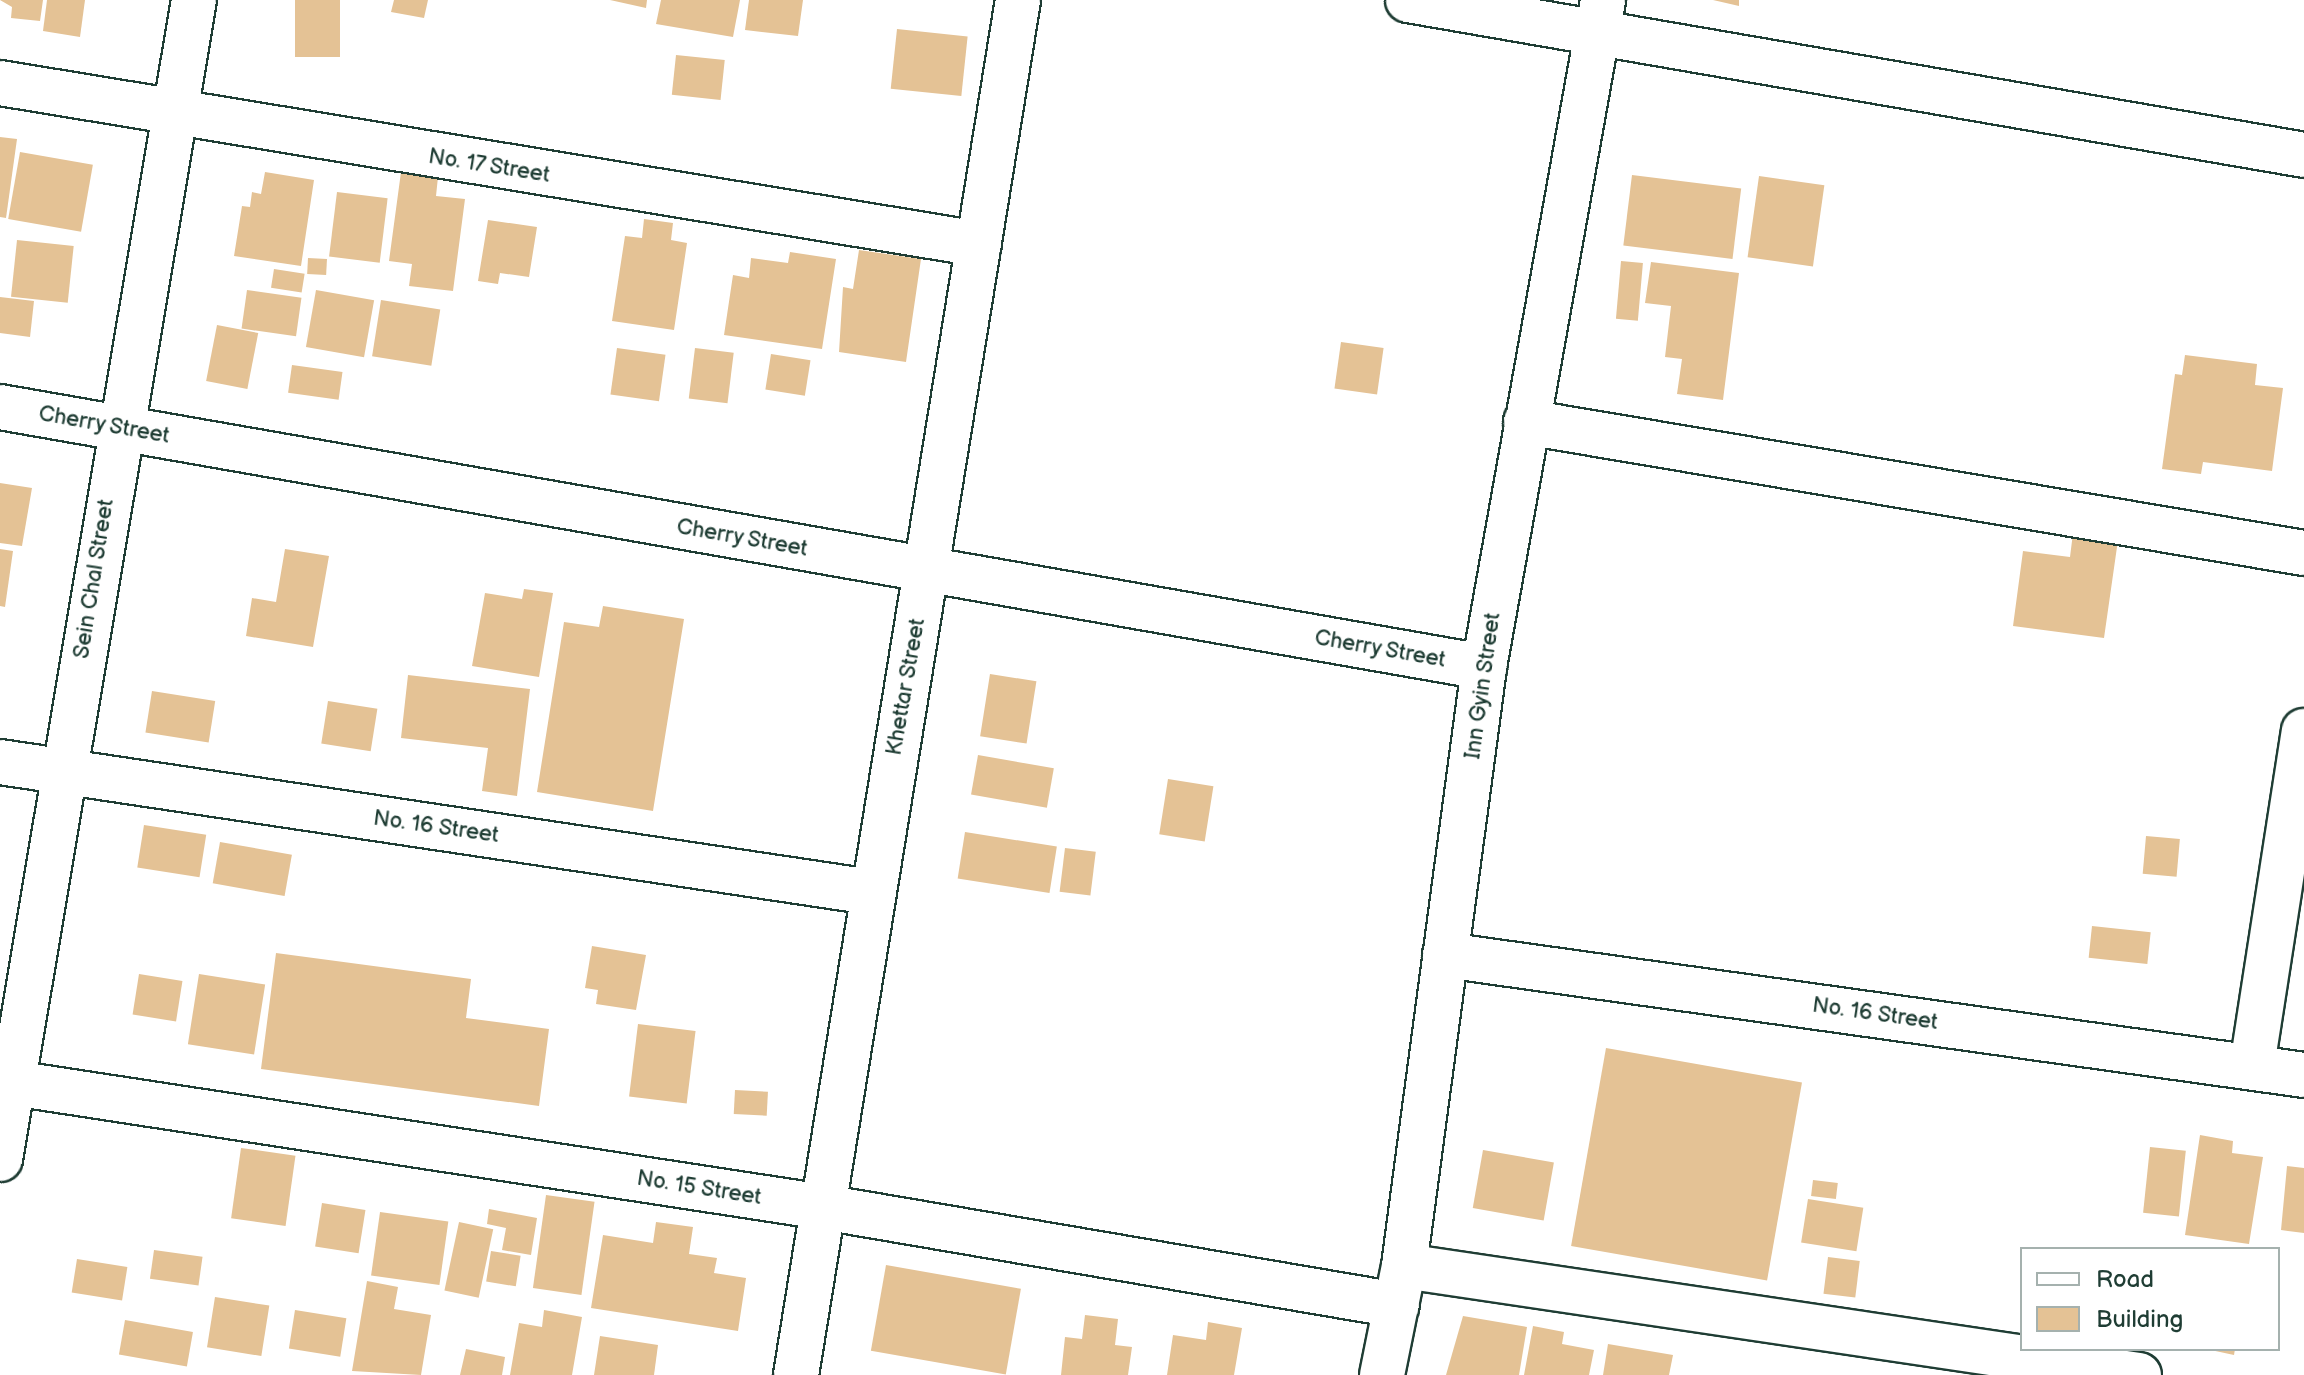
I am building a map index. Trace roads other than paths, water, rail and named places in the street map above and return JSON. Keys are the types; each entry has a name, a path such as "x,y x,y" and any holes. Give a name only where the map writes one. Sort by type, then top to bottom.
{"street":[{"name":"Sein Chal Street","path":"0,1159 6,1082 194,0"},
{"name":"Khettar Street","path":"796,1375 871,892 1018,0"},
{"path":"1408,0 1599,18 2304,155"},
{"name":"Inn Gyin Street","path":"1382,1375 1400,1285 1484,667 1599,18"},
{"name":"No. 17 Street","path":"0,83 176,116 979,244"},
{"name":"Cherry Street","path":"0,407 1484,667"},
{"path":"1526,422 2304,553"},
{"path":"2252,1066 2288,942 2304,731"},
{"name":"No. 16 Street","path":"0,762 871,892"},
{"name":"No. 16 Street","path":"1445,955 2304,1075"},
{"name":"No. 15 Street","path":"6,1082 823,1207 1400,1285 2139,1375"}]}
